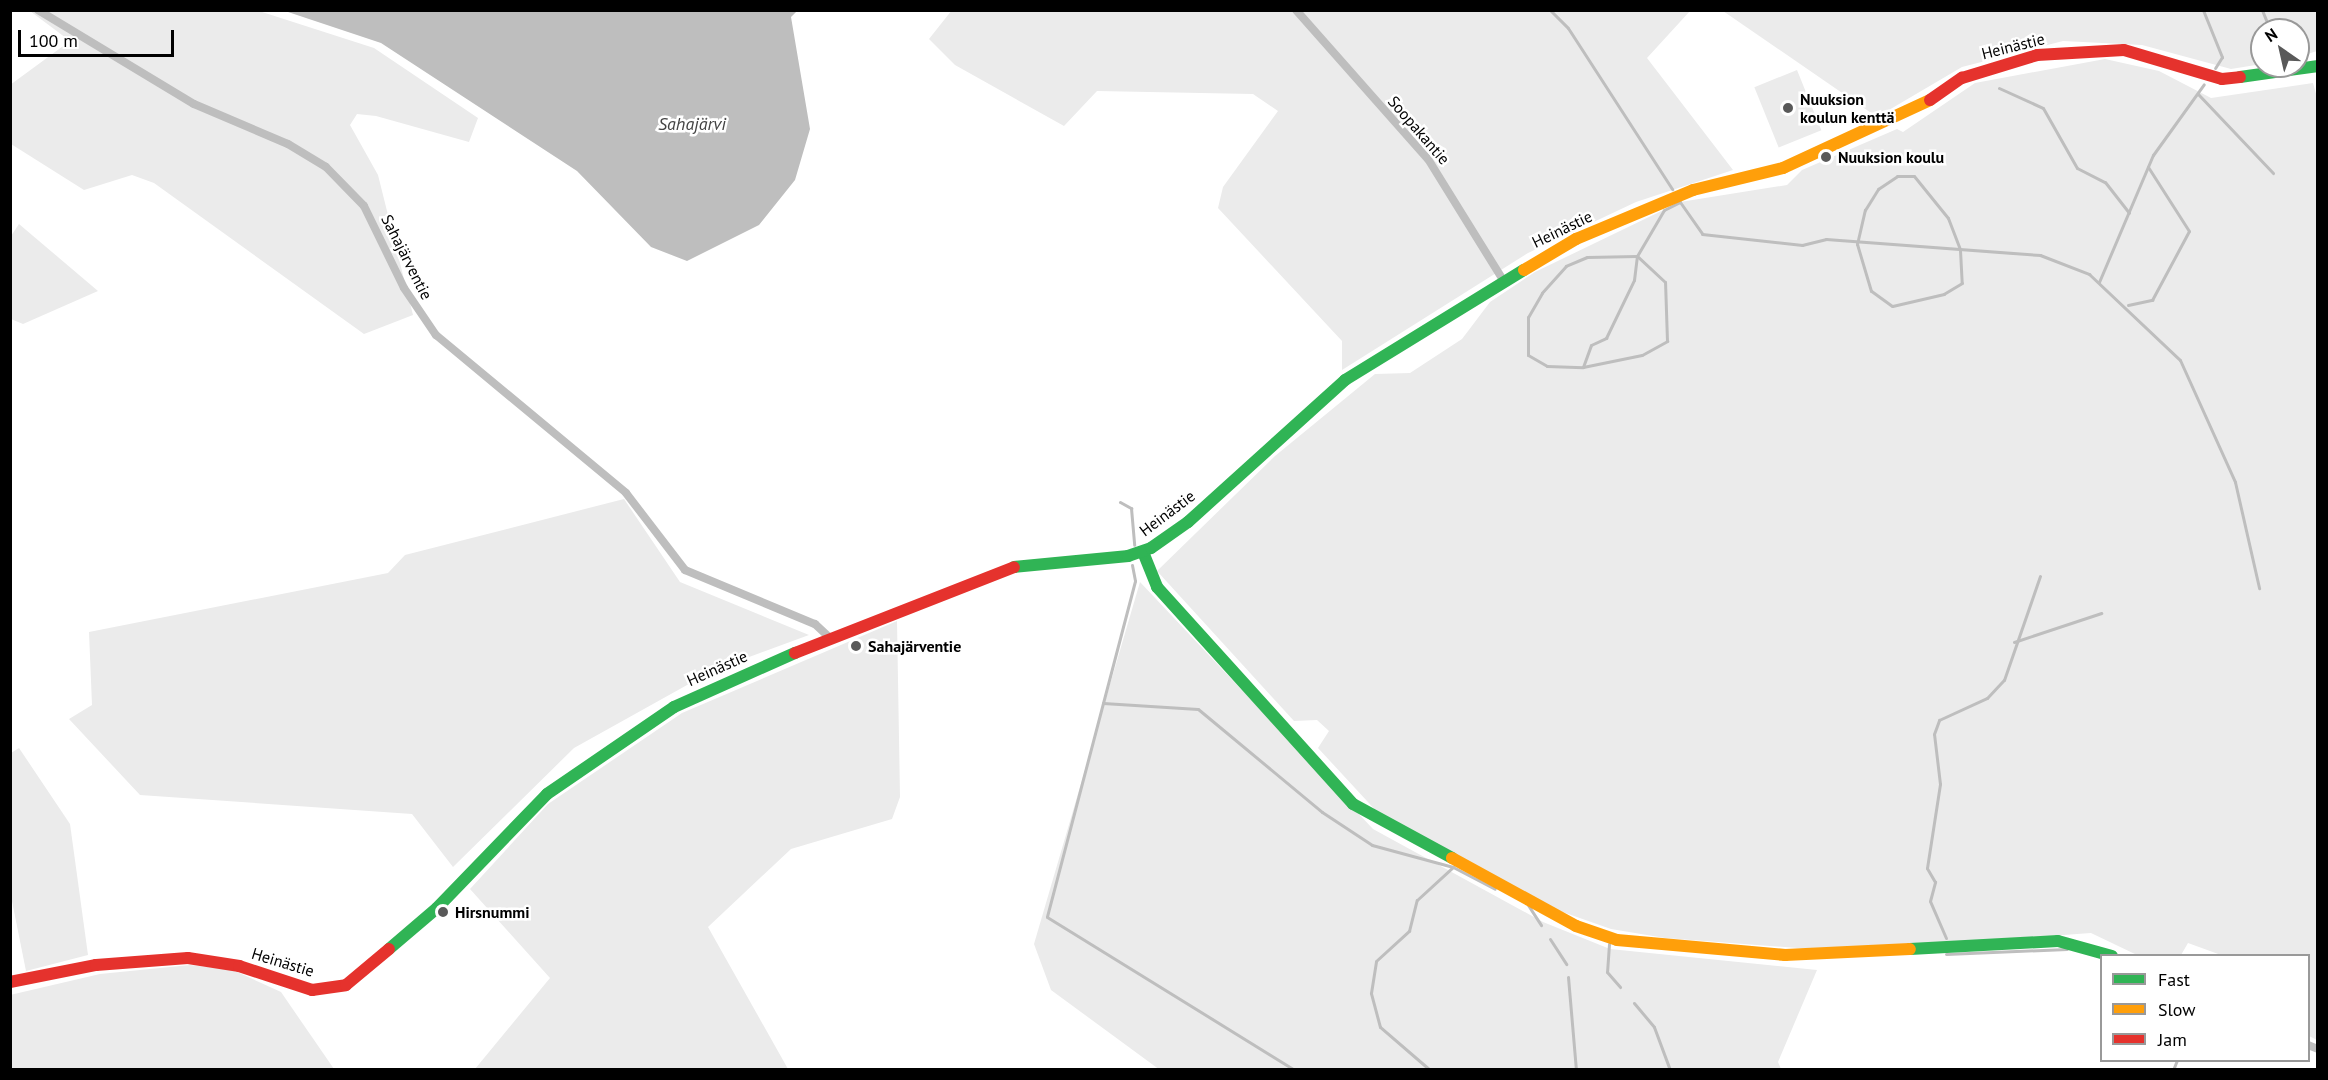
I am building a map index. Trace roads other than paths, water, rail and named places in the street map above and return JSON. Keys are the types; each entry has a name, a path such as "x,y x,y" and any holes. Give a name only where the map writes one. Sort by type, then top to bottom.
{"street":[{"name":"Sahajärventie","path":"39,10 194,104 288,144 326,167 364,206 404,288 436,336 619,486 685,570 815,624 831,639"},
{"name":"Soopakantie","path":"1296,10 1428,159 1503,280"},
{"name":"Heinästie","path":"10,982 96,965 188,958 239,966 312,990 346,986 421,923 547,794 597,757 711,687 1014,567 1143,552 1188,522 1346,380 1503,280 1576,239 1671,199 1816,154 2000,64 2102,48 2222,79 2318,66"},
{"path":"1143,552 1157,587 1353,804 1576,926 1636,943 1785,955 2058,941 2105,954"}],"water":[{"name":"Sahajärvi","path":"285,11 797,11 791,17 810,129 795,180 759,225 687,261 651,247 577,171 381,43"}],"waterway":[{"path":"1550,10 1568,28 1672,189"},
{"path":"2203,10 2222,57 2215,68"},
{"path":"2262,10 2265,18"},
{"path":"2099,282 2153,155 2204,84"},
{"path":"1999,88 2043,108 2077,168 2105,182 2129,213"},
{"path":"2198,94 2273,173"},
{"path":"2128,305 2152,300 2189,231 2148,167"},
{"path":"1897,176 1914,176 1948,218 1960,250 1962,283 1944,294 1892,306 1871,291 1857,244 1865,210 1878,189 1897,176"},
{"path":"1583,367 1642,355 1667,341 1665,282 1637,256 1587,257 1566,266 1542,293 1528,317 1528,355 1547,366 1583,367 1591,345 1606,338 1634,280 1637,256 1664,210 1680,202 1702,234 1802,245 1826,239 2040,255 2089,274 2180,360 2235,482 2259,588"},
{"path":"1120,502 1131,508 1134,545"},
{"path":"1132,565 1135,581 1047,917 1295,1070"},
{"path":"1946,938 1930,901 1935,882 1927,868 1940,784 1934,734 1939,720 1987,698 2004,680 2040,576"},
{"path":"2014,642 2101,613"},
{"path":"1103,703 1198,709 1322,812 1372,845 1453,867"},
{"path":"1430,1070 1380,1027 1371,993 1376,961 1409,931 1417,900 1453,867 1495,889"},
{"path":"1528,905 1541,925"},
{"path":"1550,939 1566,964"},
{"path":"1609,944 1607,972 1620,987"},
{"path":"1946,954 2067,949"},
{"path":"1568,977 1576,1070"},
{"path":"1634,1003 1654,1027 1670,1070"},
{"path":"2173,1070 2176,1062"}],"place":[{"name":"Nuuksion koulun kenttä","path":"1788,108"},
{"name":"Nuuksion koulu","path":"1826,157"},
{"name":"Sahajärventie","path":"856,646"},
{"name":"Hirsnummi","path":"443,912"}]}
